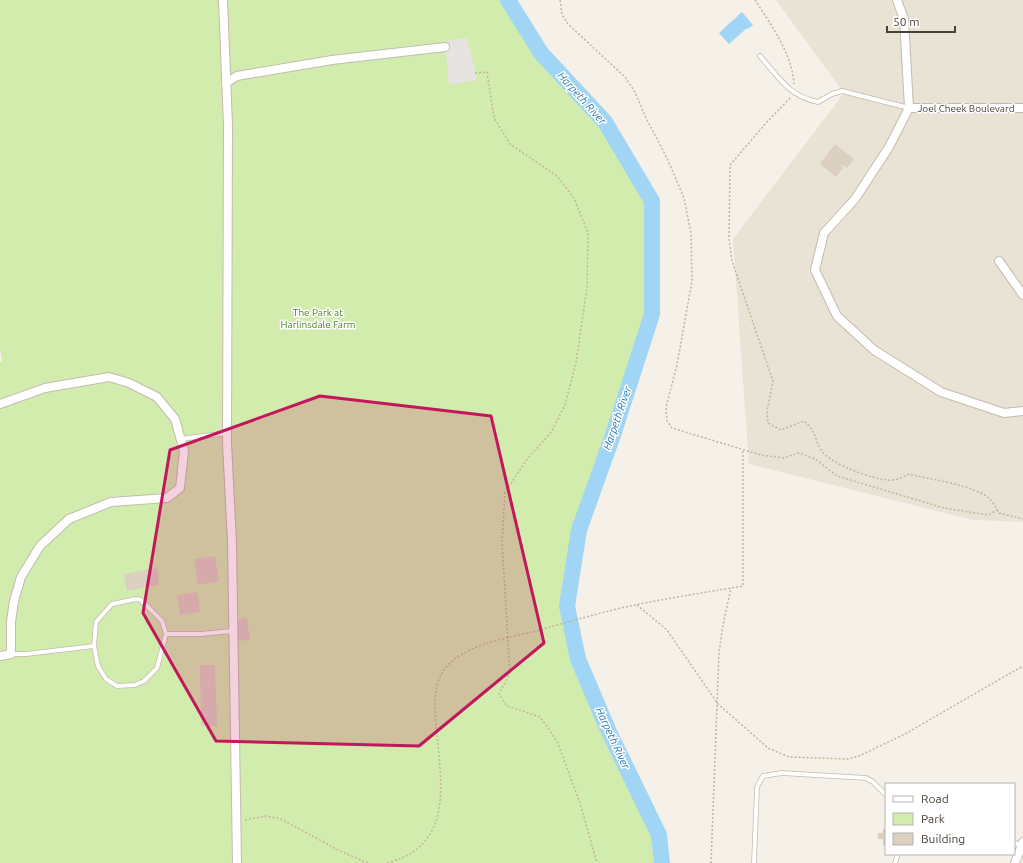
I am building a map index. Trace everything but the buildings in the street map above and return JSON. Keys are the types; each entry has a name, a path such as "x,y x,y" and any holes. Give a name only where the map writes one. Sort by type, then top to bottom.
{"street":[{"path":"222,0 228,124 227,433 232,542 232,631 238,822 237,863"},
{"path":"897,0 904,19 909,108 889,147 855,199 824,233 815,270 837,316 874,350 941,392 1004,413 1023,411"},
{"path":"226,83 237,76 332,60 445,47"},
{"name":"Joel Cheek Boulevard","path":"909,108 1023,108"},
{"path":"999,261 1023,295"},
{"path":"0,404 45,388 109,377 129,382 157,396 175,419 184,451 180,488 167,498 111,502 69,519 40,546 21,577 14,601 11,622 12,654 0,656"},
{"path":"1015,863 1020,844"}],"lane":[{"path":"760,56 794,94 805,100 818,102 832,94 842,91 909,108"},
{"path":"181,439 227,433"},
{"path":"136,599 149,607 162,621 166,634 157,668 144,681 124,687 117,686 106,679 98,666 94,646 96,622 112,604 136,599"},
{"path":"166,634 201,634 232,631"},
{"path":"12,654 26,654 94,646"},
{"path":"754,863 757,786 763,776 782,774 866,778 874,782 885,794"}],"path":[{"path":"560,0 562,15 568,24 624,77 635,92 646,118 667,158 684,198 691,233 692,281 677,365 666,407 666,421 672,428 761,455 783,458 799,453 815,459 837,476 944,508 988,515 997,510"},
{"path":"755,0 778,35 793,73 794,94 767,122 730,166 729,239 732,261 773,381 767,411 768,423 780,430 804,421 812,428 821,451 838,464 888,480 898,479 909,474 964,488 984,494 998,513 1023,519"},
{"path":"476,73 487,72 494,118 510,144 558,177 574,198 588,232 587,288 576,362 564,405 552,431 528,458 505,492 502,542 510,673 499,694 507,706 540,717 557,741 580,804 596,863"},
{"path":"387,863 408,856 424,843 437,823 441,787 434,704 437,684 442,672 449,664 472,649 621,608 743,586 743,450"},
{"path":"711,863 716,702 723,625 731,588"},
{"path":"637,605 668,630 716,702 768,748 780,754 799,758 848,759 875,750 904,735 1023,666"},
{"path":"238,822 266,816 281,819 340,851 368,863"}],"highlighted area":[{"path":"320,396 491,416 544,643 419,746 216,741 143,613 170,450"}],"shaded area":[{"path":"776,0 1023,0 1023,522 973,520 749,464 733,239 844,93"},
{"path":"467,38 477,80 449,85 445,41"}],"green space":[{"name":"The Park at Harlinsdale Farm","path":"0,0 508,0 541,53 605,122 652,201 652,314 613,435 579,530 567,606 578,659 609,732 659,835 662,863 0,863 0,362 2,361 0,348"}],"water":[{"path":"742,12 753,25 748,29 747,28 729,44 719,33"}],"waterway":[{"name":"Harpeth River","path":"508,0 541,53 605,122 652,201 652,314 613,435 579,530 567,606 578,659 609,732 659,835 662,863"}]}
